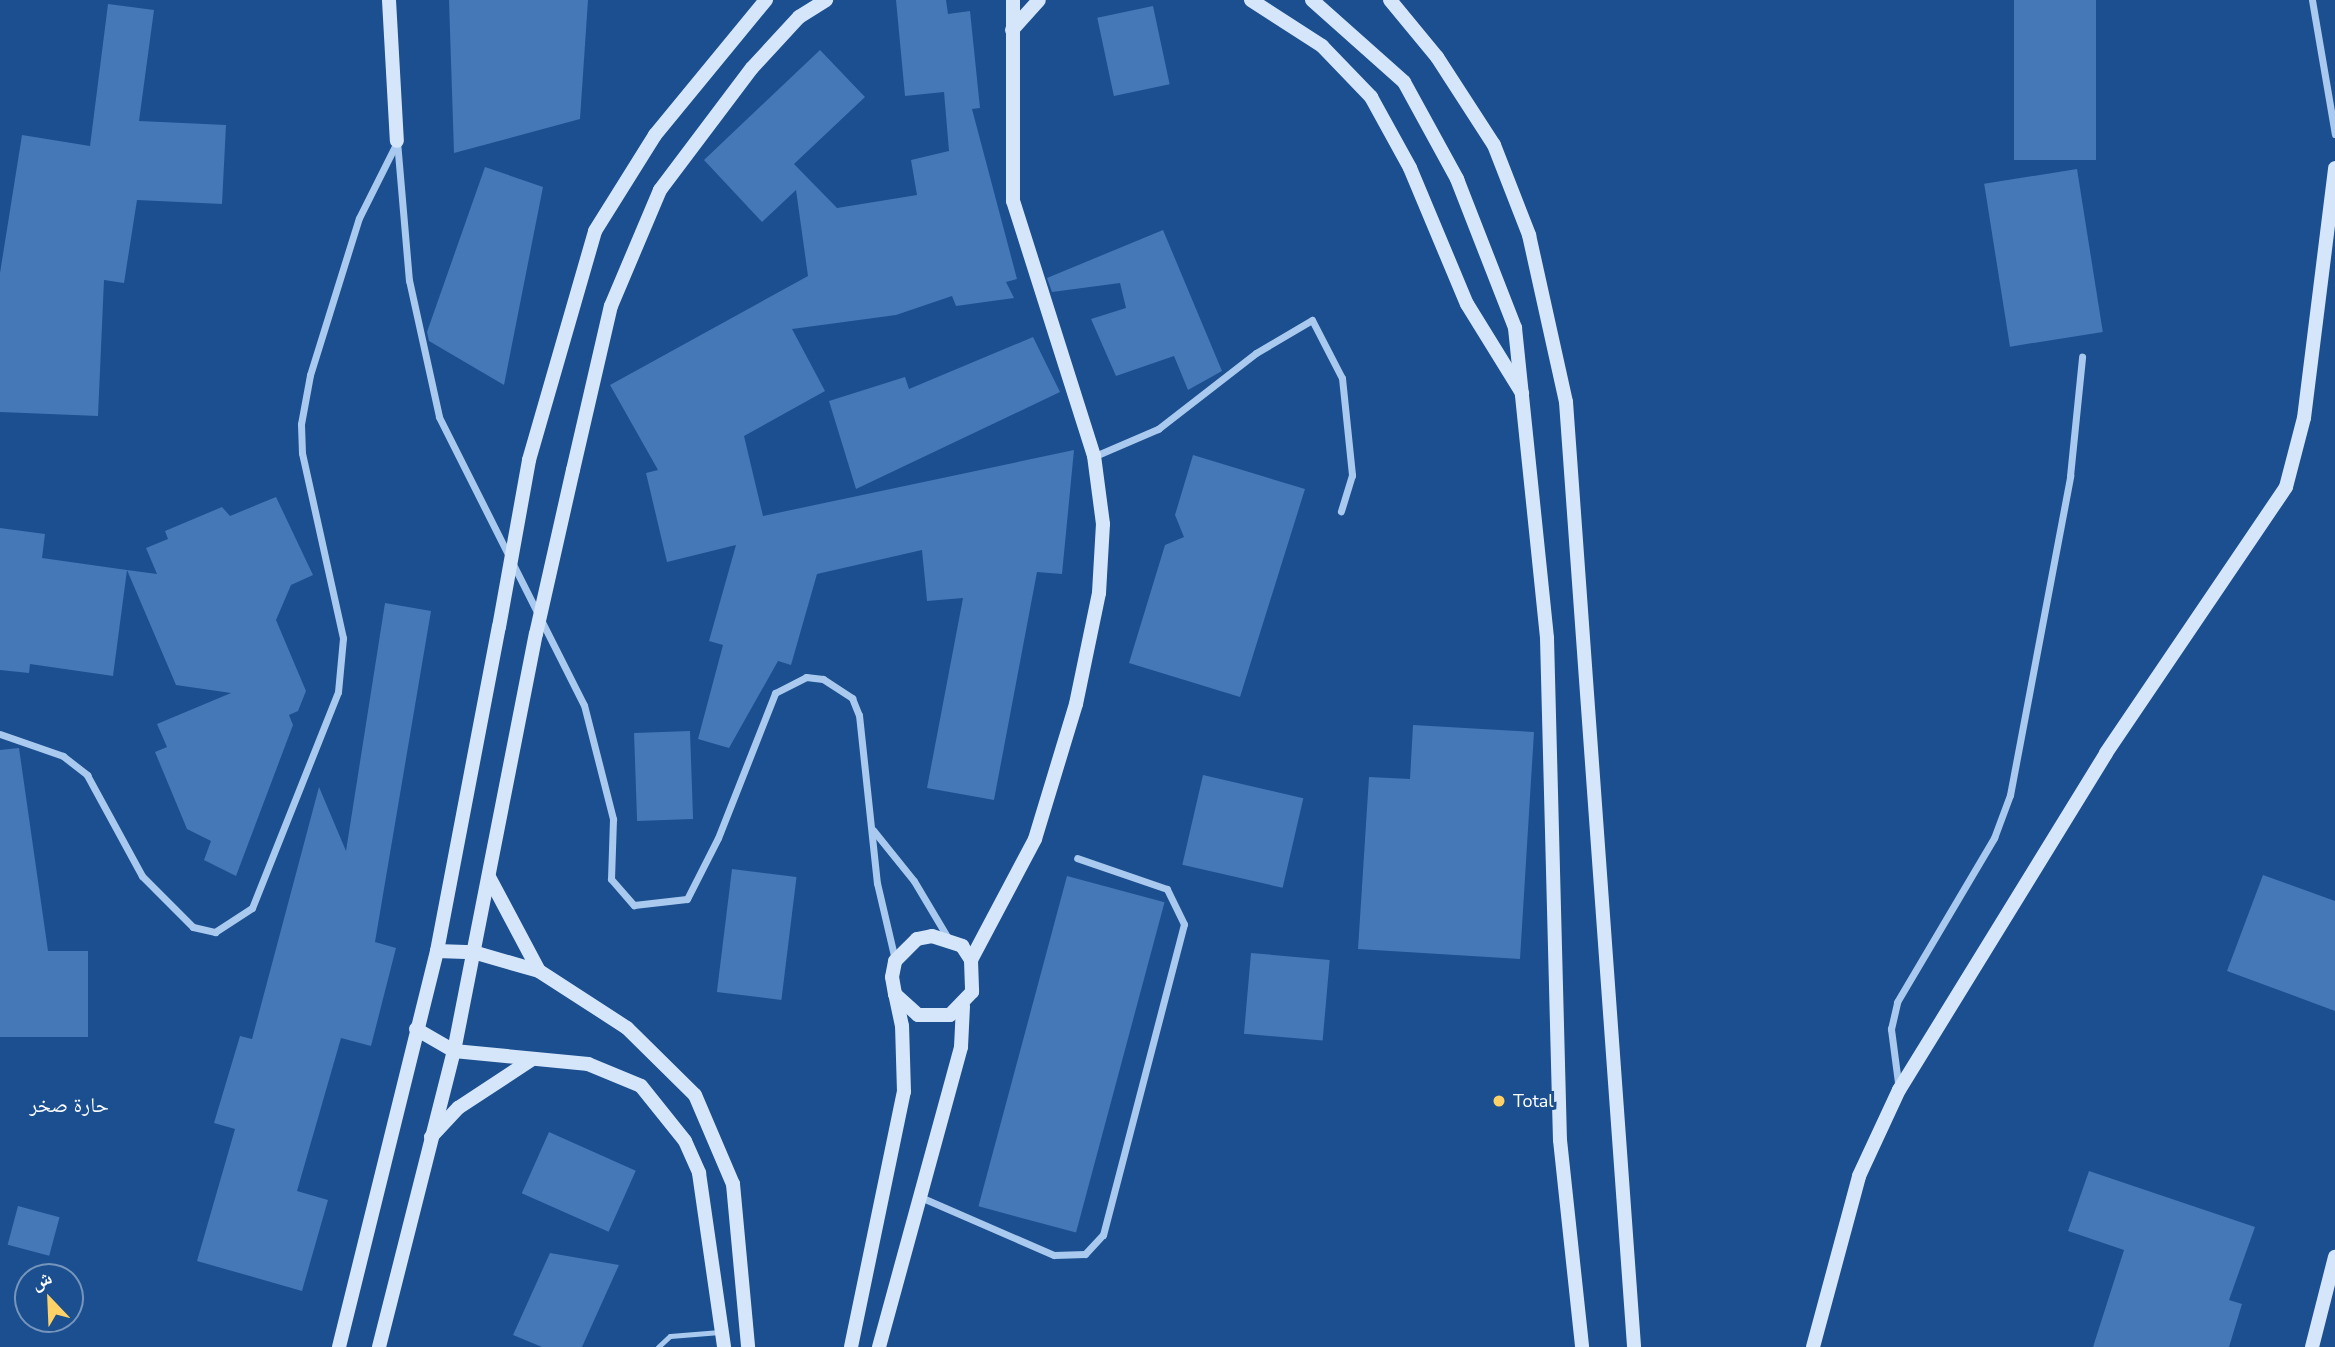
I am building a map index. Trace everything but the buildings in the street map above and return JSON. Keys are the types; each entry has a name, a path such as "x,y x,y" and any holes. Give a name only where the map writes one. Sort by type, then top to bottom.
{"main road":[{"path":"389,0 397,141"},
{"path":"339,1347 437,951 529,460 595,231 655,135 766,0"},
{"path":"379,1347 428,1140 454,1051 536,634 611,306 660,190 752,68 799,17 826,0"},
{"path":"971,960 1035,839 1076,704 1099,593 1103,524 1094,456 1013,201 1013,0"},
{"path":"1012,30 1039,0"},
{"path":"1251,0 1322,46 1371,97 1410,168 1467,304 1522,393"},
{"path":"1312,0 1404,82 1457,179 1515,328 1547,638 1560,1140 1582,1347"},
{"path":"1390,0 1437,57 1494,145 1529,235 1566,402 1634,1347"},
{"path":"1813,1347 1859,1176 1899,1090 2106,753 2286,487 2304,418 2335,168"},
{"path":"489,877 539,971"},
{"path":"850,1347 904,1092 895,994 895,961 917,939 948,938 971,960 975,976 963,1006 961,1047 918,1196 879,1347"},
{"path":"437,951 473,952 539,971 664,1059 701,1106 733,1184 748,1347"},
{"path":"895,994 918,1016 950,1015 963,1006"},
{"path":"416,1028 454,1051 533,1059 615,1073 640,1086 672,1121 699,1173 723,1340"},
{"path":"428,1140 458,1108 533,1059"},
{"path":"2312,1347 2335,1257"}],"street":[{"path":"2312,0 2335,134"},
{"path":"0,734 63,756 87,775 142,876 193,927 215,932 252,908 338,692 344,638 302,453 302,425 310,375 355,230 397,141"},
{"path":"397,141 409,281 439,417 584,705 612,819 611,879 635,905 687,899 718,838 765,708 775,693 806,677 839,686 859,715 877,883 895,961"},
{"path":"1094,456 1158,429 1256,353 1312,320 1342,378 1352,475 1341,511"},
{"path":"1899,1090 1891,1029 1897,1002 1994,838 2010,795 2070,476 2082,357"},
{"path":"873,829 915,881 948,938"},
{"path":"918,1196 1054,1255 1085,1254 1103,1235 1184,924 1167,889 1077,858"}],"lane":[{"path":"658,1347 690,1331 723,1340"}],"place":[{"name":"Total","path":"1499,1101"}],"district":[{"name":"حارة صخر","path":"69,1105"}]}
